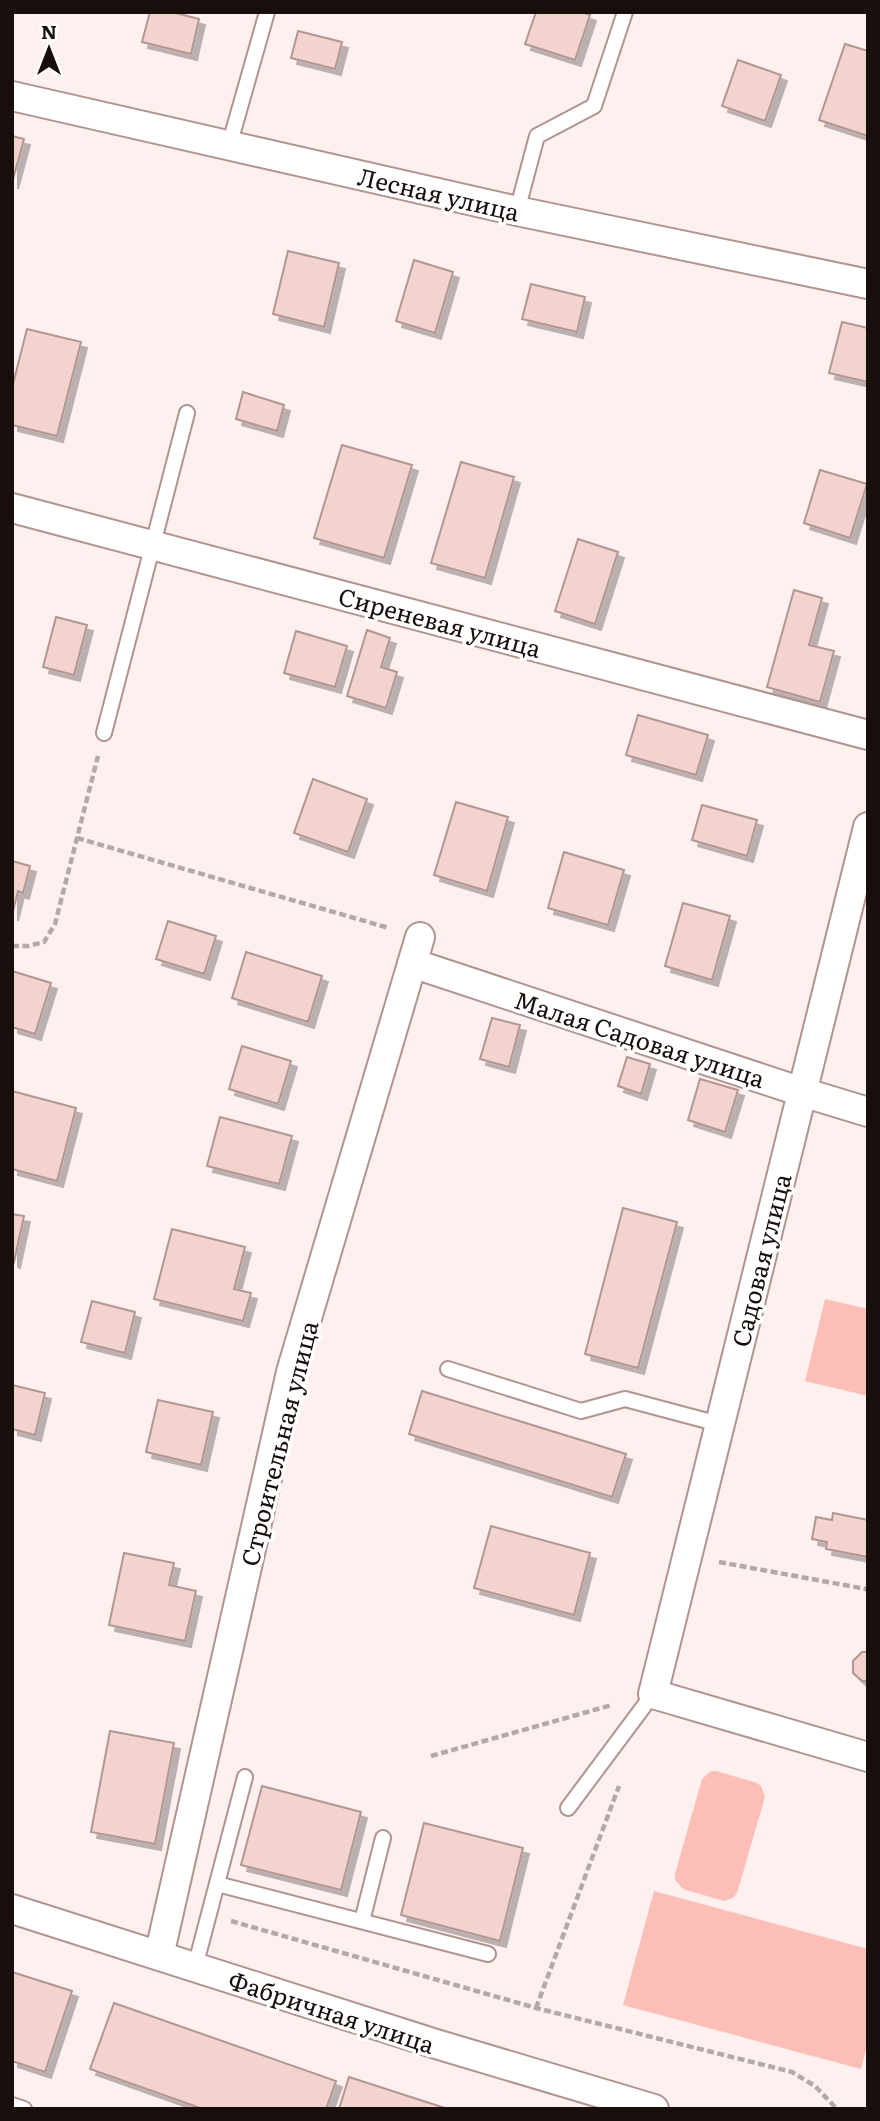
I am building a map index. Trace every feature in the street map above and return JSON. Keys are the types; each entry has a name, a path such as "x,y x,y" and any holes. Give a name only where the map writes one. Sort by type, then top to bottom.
{"street":[{"name":"Лесная улица","path":"12,96 517,211 868,284"},
{"name":"Сиреневая улица","path":"12,508 868,735"},
{"name":"Садовая улица","path":"653,1693 868,827"},
{"name":"Малая Садовая улица","path":"416,950 802,1092 868,1112"},
{"name":"Строительная улица","path":"159,1956 291,1372 416,950"},
{"path":"653,1693 868,1757"},
{"name":"Фабричная улица","path":"12,1909 436,2044 654,2109"}],"lane":[{"path":"229,146 267,12"},
{"path":"517,211 537,136 594,106 625,12"},
{"path":"104,733 187,413"},
{"path":"448,1369 581,1410 625,1399 719,1424"},
{"path":"568,1808 653,1693"},
{"path":"195,1967 245,1777"},
{"path":"362,1922 383,1838"},
{"path":"217,1884 488,1954"},
{"path":"12,2105 24,2109"}],"path":[{"path":"12,946 44,942 55,924 104,733"},
{"path":"77,838 416,950"},
{"path":"687,1555 868,1591"},
{"path":"431,1756 653,1693"},
{"path":"536,2008 622,1778"},
{"path":"209,1914 536,2008 792,2072 815,2086 838,2109"}],"shaded area":[{"path":"825,1299 868,1309 868,1396 805,1381"},
{"path":"711,1771 757,1783 765,1797 737,1893 733,1898 724,1901 683,1889 675,1880 702,1779"},
{"path":"654,1891 868,1949 868,2043 861,2069 623,2005"}],"building":[{"path":"150,12 172,12 199,19 191,54 142,42"},
{"path":"536,12 581,12 590,15 575,60 525,44"},
{"path":"298,31 342,42 335,69 291,58"},
{"path":"845,44 868,51 868,136 819,120"},
{"path":"738,60 781,75 765,121 722,106"},
{"path":"12,136 24,139 12,183"},
{"path":"288,251 339,263 324,327 273,314"},
{"path":"414,260 453,272 435,333 396,321"},
{"path":"531,284 585,297 577,332 522,319"},
{"path":"842,322 868,328 868,382 829,373"},
{"path":"27,329 81,342 57,436 12,425 12,388"},
{"path":"243,392 284,405 277,431 236,419"},
{"path":"342,445 412,465 384,558 314,538"},
{"path":"461,462 514,477 485,578 431,563"},
{"path":"820,470 867,484 850,538 804,523"},
{"path":"578,539 618,552 595,624 555,611"},
{"path":"794,590 822,598 809,645 834,651 820,702 767,687"},
{"path":"56,617 87,625 74,675 43,667"},
{"path":"367,630 390,638 381,667 397,672 386,708 347,696"},
{"path":"296,631 347,646 335,687 284,673"},
{"path":"638,715 708,735 696,775 626,755"},
{"path":"313,779 367,799 348,852 294,833"},
{"path":"456,802 508,817 487,891 434,875"},
{"path":"702,805 757,820 747,856 692,840"},
{"path":"564,852 624,870 608,925 548,908"},
{"path":"12,861 30,866 23,893 18,891 12,915"},
{"path":"683,903 730,916 712,980 665,966"},
{"path":"168,921 216,936 204,974 156,959"},
{"path":"246,952 322,976 308,1022 232,998"},
{"path":"12,971 51,983 35,1034 12,1027"},
{"path":"492,1018 520,1025 509,1067 480,1059"},
{"path":"242,1046 291,1061 278,1104 229,1089"},
{"path":"627,1057 650,1064 641,1094 618,1086"},
{"path":"700,1079 738,1090 725,1132 688,1120"},
{"path":"12,1091 76,1108 57,1181 12,1169"},
{"path":"220,1117 292,1136 279,1184 207,1166"},
{"path":"623,1208 677,1222 638,1368 585,1354"},
{"path":"12,1214 24,1216 14,1262 12,1261"},
{"path":"172,1229 245,1247 234,1289 251,1293 243,1321 154,1299"},
{"path":"92,1301 135,1312 125,1353 81,1342"},
{"path":"12,1385 45,1393 35,1435 12,1429"},
{"path":"422,1391 626,1454 612,1497 409,1434"},
{"path":"158,1400 213,1412 201,1465 146,1452"},
{"path":"833,1513 868,1520 868,1557 826,1549 827,1542 812,1539 816,1517 832,1520"},
{"path":"491,1526 590,1553 574,1615 474,1588"},
{"path":"124,1553 174,1563 169,1585 196,1591 185,1641 109,1625"},
{"path":"862,1652 868,1652 868,1681 862,1681 853,1673 853,1661"},
{"path":"110,1731 174,1743 155,1844 91,1832"},
{"path":"262,1786 361,1812 341,1890 241,1865"},
{"path":"424,1823 523,1848 500,1941 401,1915"},
{"path":"12,1972 72,1991 45,2072 12,2061"},
{"path":"114,2003 336,2081 326,2109 203,2109 90,2069"},
{"path":"349,2077 448,2109 339,2109"}]}
